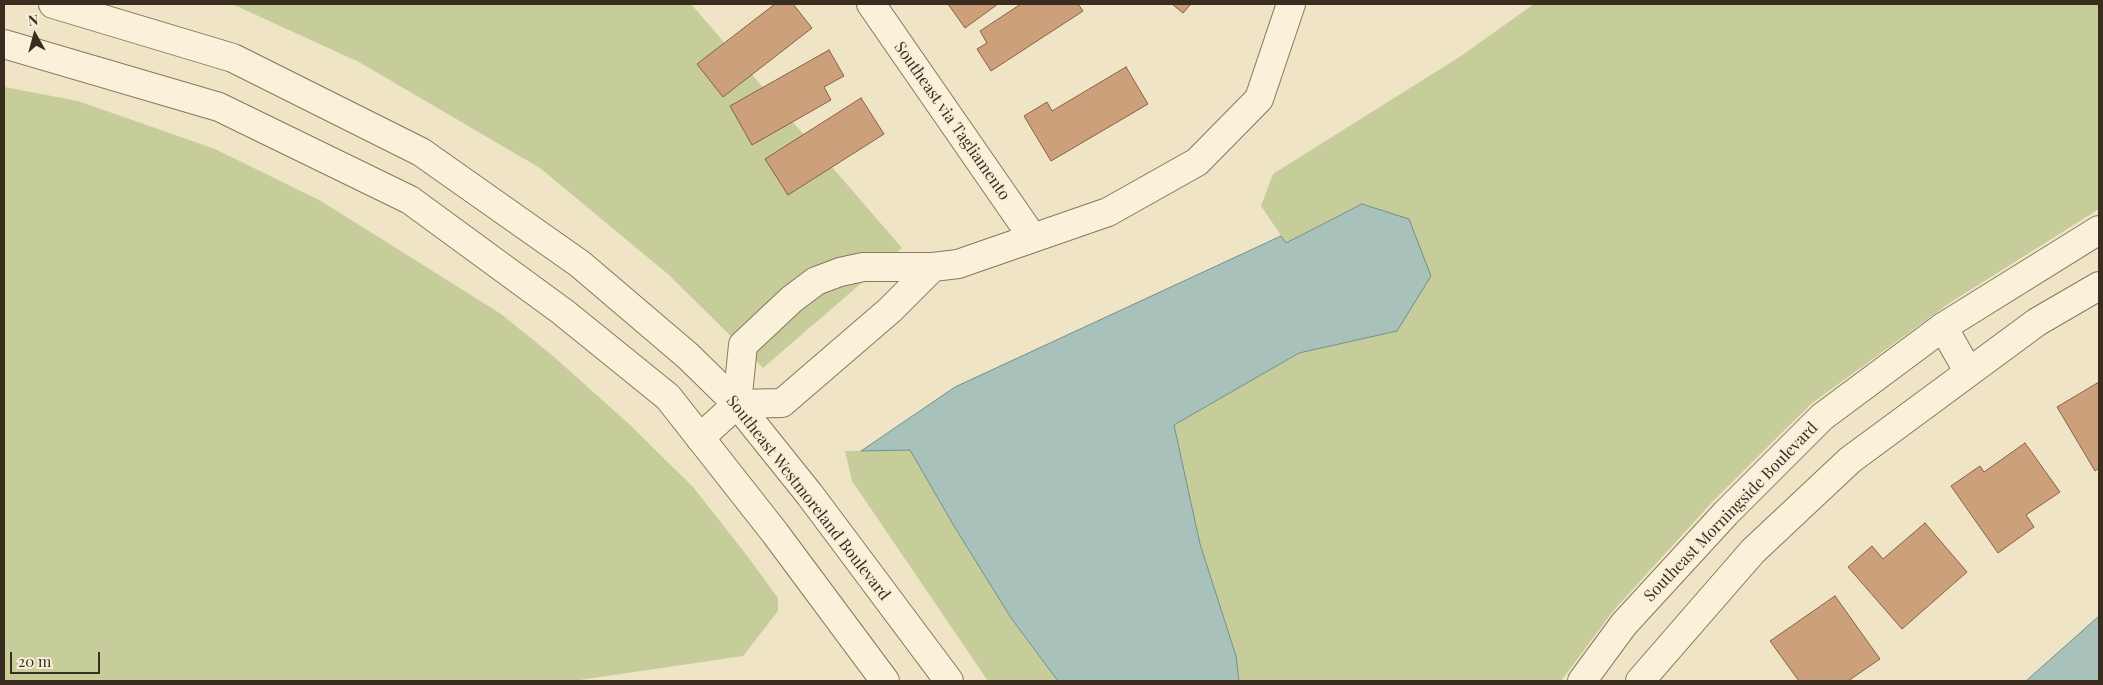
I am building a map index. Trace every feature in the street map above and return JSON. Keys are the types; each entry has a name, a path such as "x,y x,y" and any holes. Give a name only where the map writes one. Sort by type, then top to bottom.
{"street":[{"name":"Southeast Westmoreland Boulevard","path":"53,4 233,58 421,152 580,264 688,356 737,404 810,495 949,681"},
{"name":"Southeast via Tagliamento","path":"871,4 1033,238"},
{"path":"737,404 743,345 792,300 816,281 840,272 863,267 934,267 958,264 1108,212 1197,162 1259,99 1291,4"},
{"path":"4,44 218,107 410,200 562,312 668,397 775,533 885,681"},
{"name":"Southeast Morningside Boulevard","path":"1582,681 1631,617 1726,513 1822,417 1943,327 2099,230"},
{"path":"700,438 737,404 782,402 890,310 934,267"},
{"path":"1640,681 1753,551 1850,460 1968,371 2037,322 2099,286"},
{"path":"1943,327 1968,371"}],"green space":[{"path":"232,4 691,4 902,248 763,368 669,275 540,168 359,62"},
{"path":"1534,4 2099,4 2099,209 1948,304 1811,404 1714,500 1613,611 1561,681 1239,681 1236,656 1200,544 1174,425 1299,353 1397,331 1362,204 1286,243 1261,206 1273,174 1461,56"},
{"path":"4,87 78,101 215,149 321,201 501,314 553,356 629,424 693,487 778,598 778,611 743,656 573,681 4,681"},
{"path":"910,450 1011,618 1058,681 988,681 852,481 845,451"}],"water":[{"path":"1362,204 1409,219 1431,276 1397,331 1299,353 1174,425 1200,544 1236,656 1239,681 1058,681 1011,618 910,450 861,451 955,387 1281,236 1286,243"},
{"path":"2099,616 2099,681 2026,681"}],"building":[{"path":"775,4 793,4 812,28 723,97 697,64"},
{"path":"948,4 998,4 965,28"},
{"path":"1021,4 1078,4 1083,11 991,71 977,49 987,43 980,31"},
{"path":"1172,4 1191,4 1183,13"},
{"path":"829,50 844,76 824,87 831,100 752,145 730,106"},
{"path":"1126,67 1148,104 1051,161 1024,116 1047,102 1052,111"},
{"path":"861,98 884,134 788,195 765,159"},
{"path":"2099,382 2099,468 2095,471 2057,407"},
{"path":"2025,443 2060,492 2026,515 2034,527 1998,553 1951,486 1980,466 1984,472"},
{"path":"1925,523 1967,572 1902,629 1848,567 1872,546 1883,559"},
{"path":"1835,596 1880,659 1848,681 1799,681 1770,641"}]}
